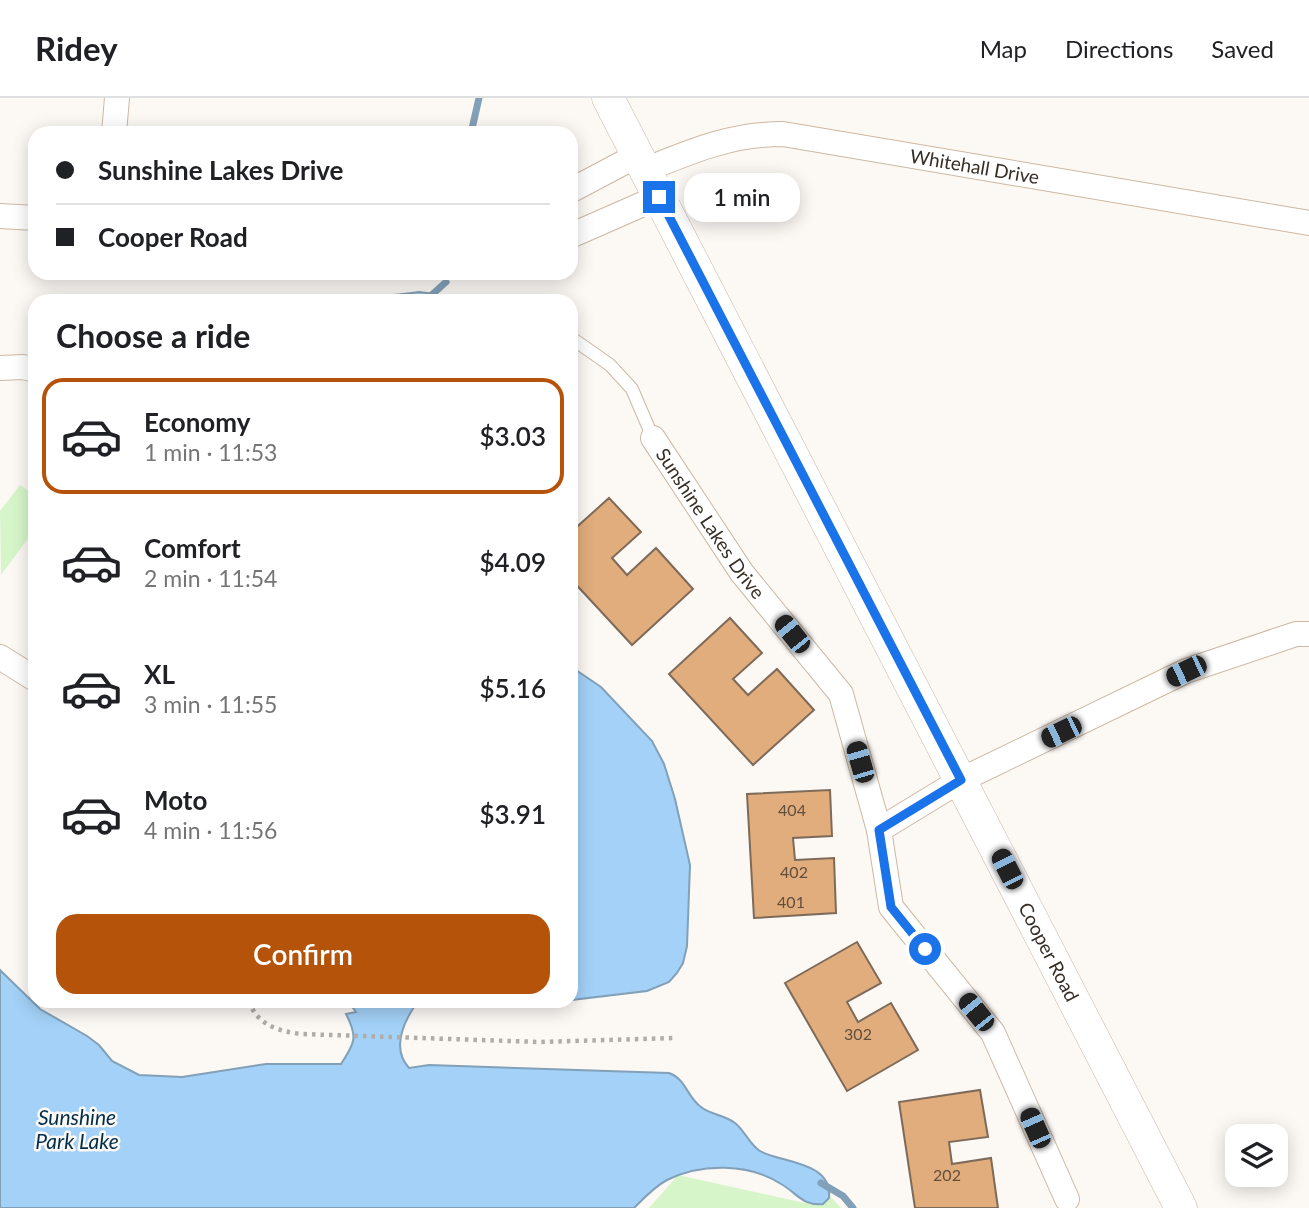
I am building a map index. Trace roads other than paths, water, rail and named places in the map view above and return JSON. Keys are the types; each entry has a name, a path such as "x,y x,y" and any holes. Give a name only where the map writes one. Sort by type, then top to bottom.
{"street":[{"path":"115,126 117,98"},
{"name":"Cooper Road","path":"608,98 1181,1208"},
{"name":"Whitehall Drive","path":"647,174 721,141 759,134 783,134 1309,223"},
{"path":"578,189 647,174"},
{"path":"578,230 647,174"},
{"path":"0,216 28,218"},
{"path":"0,368 28,368"},
{"name":"Sunshine Lakes Drive","path":"653,438 742,573 841,694 879,830 891,907 993,1033 1066,1199"},
{"path":"879,830 961,780 1186,671 1296,634 1309,634"},
{"path":"0,657 28,675"}],"lane":[{"path":"578,343 610,365 632,389 653,438"}],"water":[{"path":"419,292 434,294 402,294"},
{"path":"578,671 601,687 652,741 664,764 675,799 690,865 687,946 683,963 669,982 647,991 578,999"},
{"name":"Sunshine Park Lake","path":"0,970 28,997 28,1008 39,1008 87,1036 99,1045 112,1061 139,1075 182,1077 266,1064 341,1064 353,1040 346,1014 356,1012 353,1008 414,1008 403,1027 400,1044 409,1068 429,1065 669,1073 679,1079 701,1107 735,1123 760,1151 804,1165 823,1177 828,1186 829,1198 823,1204 810,1203 768,1177 754,1172 710,1168 680,1174 667,1180 653,1189 634,1208 0,1208"}],"waterway":[{"path":"473,126 479,98"},
{"path":"433,294 446,282"},
{"path":"821,1183 843,1196 853,1208"}]}
